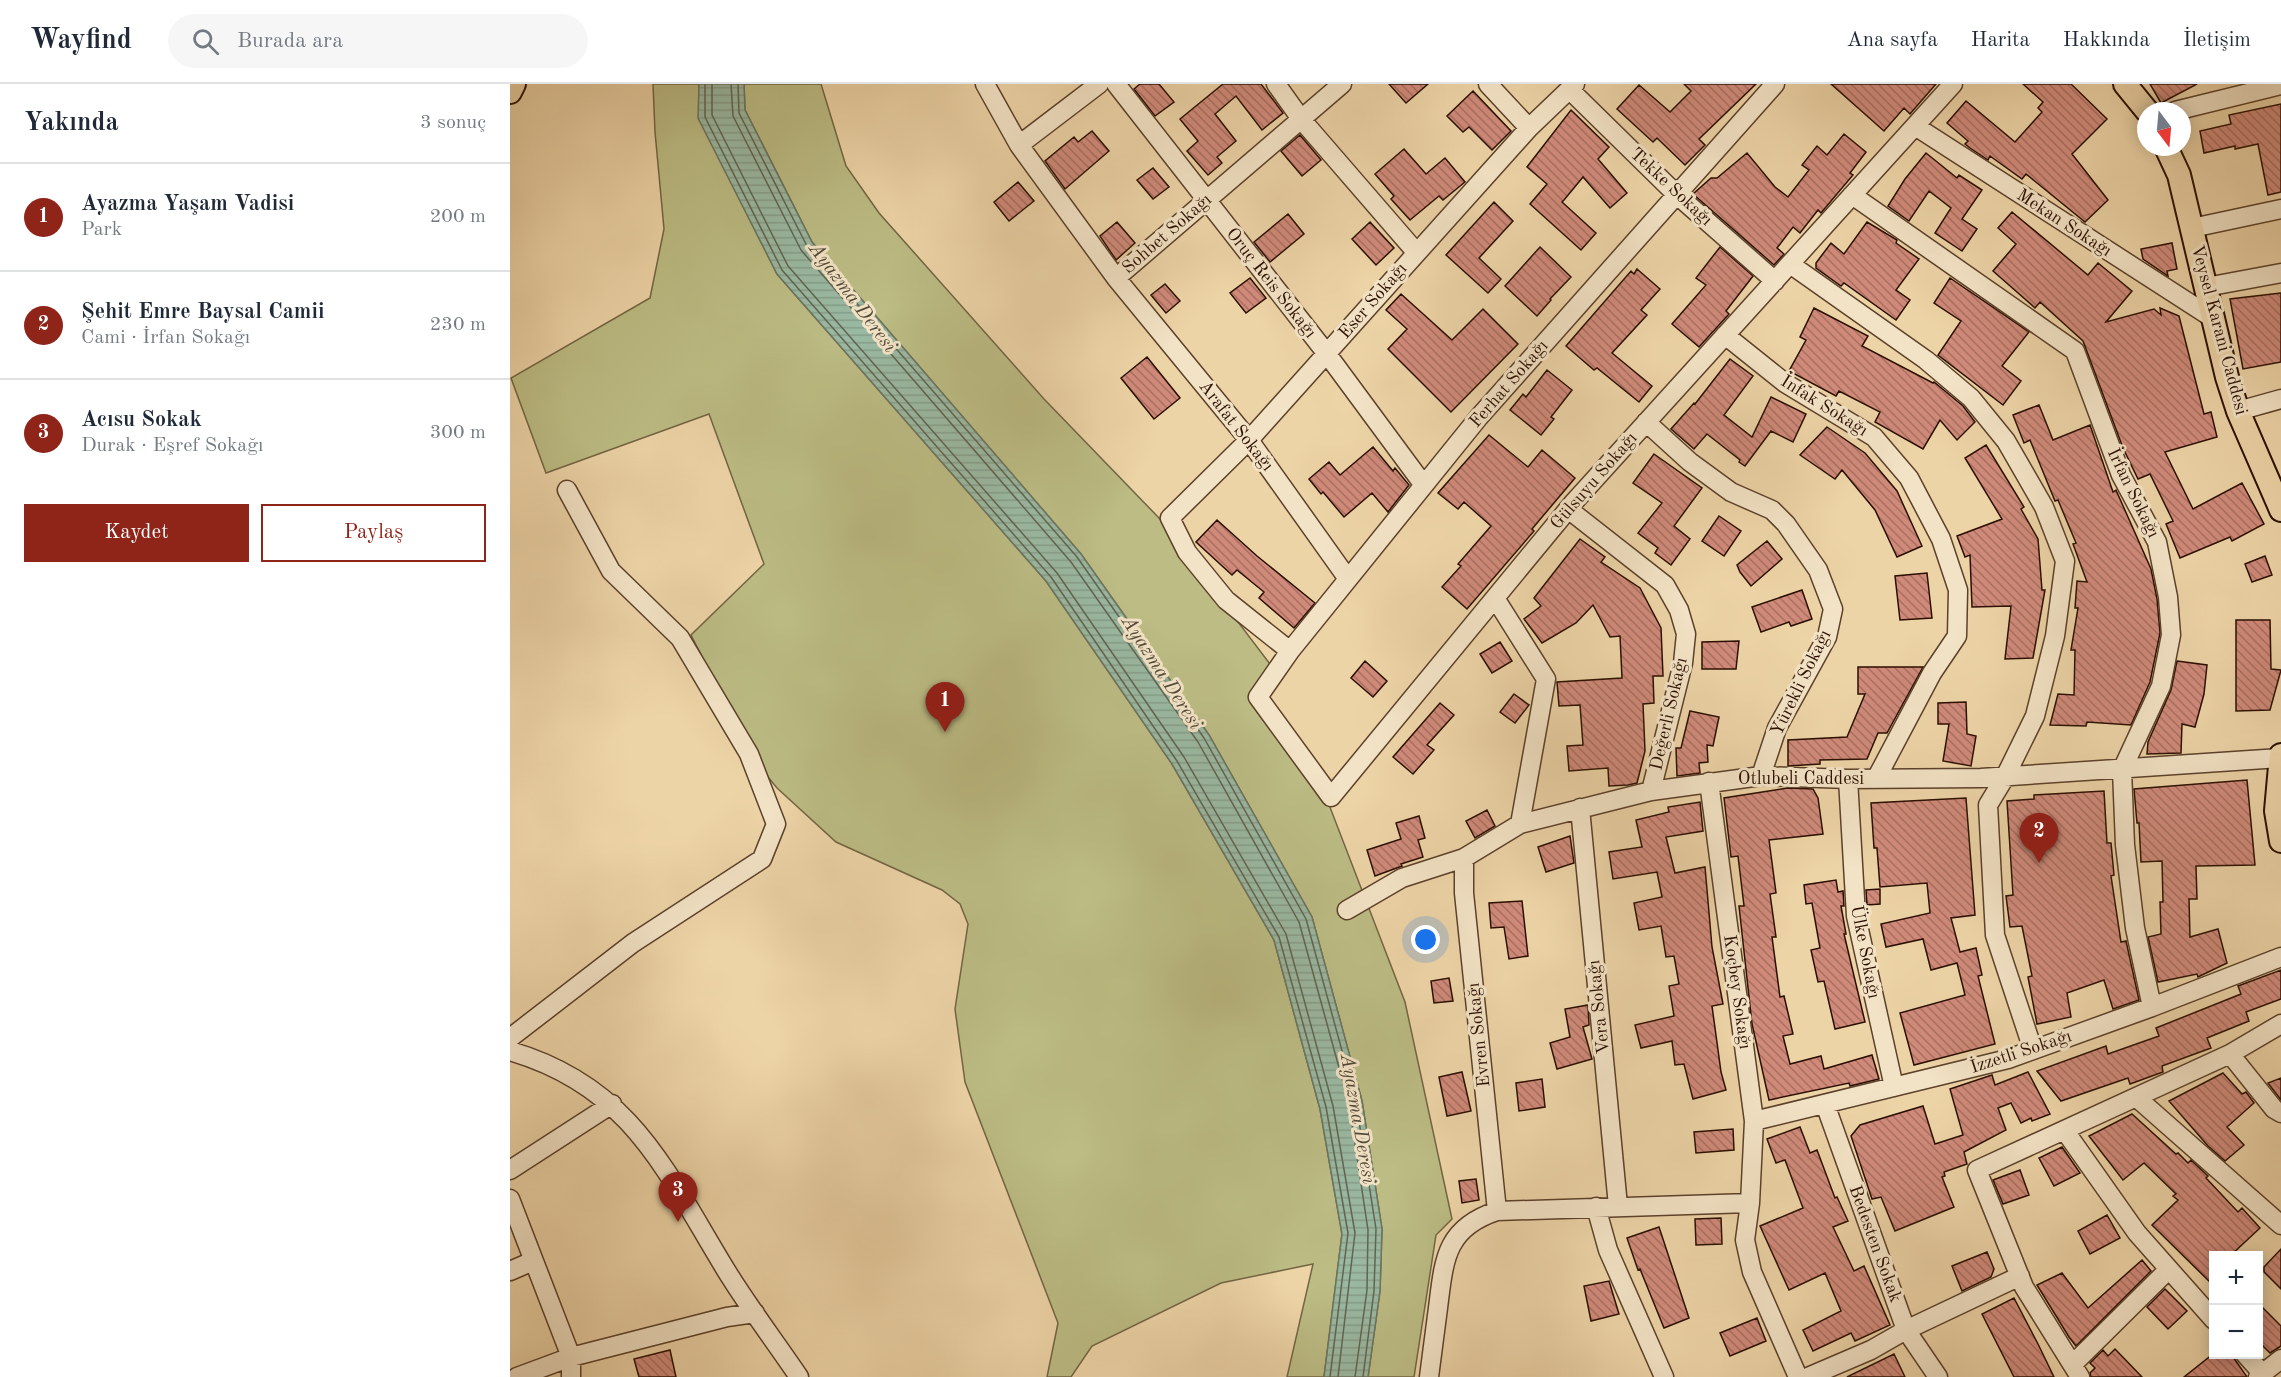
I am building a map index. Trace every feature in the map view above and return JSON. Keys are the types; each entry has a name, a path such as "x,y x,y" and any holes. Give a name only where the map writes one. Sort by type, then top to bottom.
{"main road":[{"path":"510,92 514,84"},
{"path":"2125,84 2140,102"},
{"name":"Veysel Karani Caddesi","path":"2170,156 2179,175 2227,377 2238,411 2281,510"},
{"path":"2281,757 2276,811 2281,841"}],"street":[{"name":"Sohbet Sokağı","path":"985,84 1019,145 1116,278 1342,84"},
{"path":"1019,145 1099,84"},
{"name":"Oruç Reis Sokağı","path":"1116,84 1327,354 1423,484"},
{"path":"1276,84 1416,252"},
{"path":"1488,84 1529,128"},
{"name":"Ferhat Sokağı","path":"1258,697 1290,651 1479,417 1775,84"},
{"name":"Gülsuyu Sokağı","path":"1258,697 1331,797 1568,509 1953,84"},
{"path":"2191,107 2281,85"},
{"name":"Eser Sokağı","path":"1290,651 1226,600 1187,552 1170,518 1250,440 1529,128 1572,87"},
{"name":"Tekke Sokağı","path":"1572,87 1676,194 1775,281"},
{"name":"Mekan Sokağı","path":"1915,126 2214,319"},
{"name":"İrfan Sokağı","path":"1852,195 2075,351 2121,475 2157,542 2168,597 2171,635 2161,686 2122,770 2125,844 2135,928 2152,1007"},
{"path":"2192,228 2281,209"},
{"path":"1790,264 1926,360 1971,398 2006,441 2044,507 2065,561 2055,636 2035,716 2005,777 1988,805 1995,935 2033,1050"},
{"path":"2206,287 2281,273"},
{"name":"Arafat Sokağı","path":"1116,278 1250,440 1348,579"},
{"name":"İnfak Sokağı","path":"1725,335 1785,383 1874,436 1909,478 1941,539 1958,590 1957,636 1932,673 1876,779"},
{"path":"2238,411 2281,399"},
{"name":"Yürekli Sokağı","path":"1646,422 1690,462 1731,492 1772,510 1786,524 1818,570 1833,609 1827,637 1777,728 1761,776"},
{"path":"510,1038 633,943 762,859 776,824 749,754 680,638 611,571 567,490"},
{"name":"Değerli Sokağı","path":"1568,509 1665,585 1686,634 1683,663 1651,791"},
{"path":"1495,598 1546,679 1520,824"},
{"name":"Otlubeli Caddesi","path":"1347,910 1402,878 1464,858 1520,824 1651,791 1761,776 1848,779 2005,777 2281,757"},
{"name":"Ülke Sokağı","path":"1848,779 1856,916 1894,1087"},
{"name":"Koçbey Sokağı","path":"1709,782 1754,1121 1750,1203 1745,1240 1752,1272 1798,1377"},
{"name":"Vera Sokağı","path":"1580,808 1618,1206"},
{"name":"Evren Sokağı","path":"1464,858 1464,893 1497,1211"},
{"name":"İzzetli Sokağı","path":"1754,1121 2008,1059 2281,957"},
{"path":"2168,1270 2076,1370 2024,1287 1977,1170 2230,1054 2281,1024"},
{"path":"510,1051 535,1058 589,1086 612,1104 646,1142 692,1212 730,1277 799,1377"},
{"path":"2230,1054 2274,1109 2281,1113"},
{"path":"2136,1098 2281,1225"},
{"path":"510,1170 612,1104"},
{"name":"Bedesten Sokak","path":"1825,1104 1906,1330 1938,1377"},
{"path":"2065,1131 2137,1233 2209,1315"},
{"path":"510,1199 571,1357 571,1377"},
{"path":"1429,1377 1446,1255 1452,1242 1468,1224 1482,1216 1497,1211 1750,1203"},
{"path":"1596,1207 1608,1250 1664,1377"},
{"path":"510,1271 533,1261"},
{"path":"1808,1377 1871,1350 1906,1330 2020,1276"},
{"path":"517,1377 571,1357 727,1317 755,1313"},
{"path":"2249,1359 2260,1375 2281,1359"}],"green space":[{"path":"653,84 699,84 699,118 777,274 1046,581 1172,764 1274,940 1320,1109 1342,1234 1324,1377 1287,1377 1313,1264 1221,1283 1092,1346 1071,1377 1047,1377 1058,1323 965,1082 955,1009 968,924 960,904 942,890 836,842 777,788 749,754 691,635 764,564 709,414 546,473 511,378 650,298 664,229"},
{"path":"744,84 821,84 846,166 879,213 1044,399 1159,518 1270,664 1250,694 1328,802 1405,1002 1452,1219 1436,1235 1414,1377 1368,1377 1380,1291 1382,1229 1362,1101 1312,917 1209,735 1081,554 812,242 745,110"}],"water":[{"name":"Ayazma Deresi","path":"699,84 744,84 745,110 812,242 1081,554 1209,735 1312,917 1362,1101 1382,1229 1380,1291 1368,1377 1324,1377 1342,1234 1320,1109 1274,940 1172,764 1046,581 777,274 698,118"}],"building":[{"path":"1140,84 1159,84 1174,102 1155,116 1134,89"},
{"path":"1223,84 1261,84 1283,113 1262,130 1236,96 1215,114 1236,141 1217,157 1222,163 1208,175 1187,151 1198,141 1180,119"},
{"path":"1389,84 1428,84 1406,103"},
{"path":"1684,84 1756,84 1699,139 1705,145 1685,165 1657,138 1653,142 1617,109 1639,85 1670,112 1691,91"},
{"path":"1831,84 1936,84 1910,114 1904,108 1884,131"},
{"path":"2023,84 2071,84 2107,119 2072,154 2108,200 2085,222 2026,174 2022,179 1990,156 1988,160 1970,148 1965,144 1968,141 1947,123 1966,101 2015,142 2042,112 2038,108 2043,102"},
{"path":"2150,84 2197,84 2163,102 2160,102"},
{"path":"1473,91 1511,131 1492,150 1469,127 1463,132 1447,116"},
{"path":"2281,104 2281,192 2268,195 2258,144 2235,149 2235,146 2204,153 2200,131 2231,124 2229,115"},
{"path":"1571,110 1609,147 1598,159 1627,193 1610,208 1583,177 1562,202 1596,233 1581,250 1530,204 1547,184 1527,167"},
{"path":"1092,131 1109,151 1065,189 1045,161 1074,137 1078,142"},
{"path":"1844,134 1866,152 1850,173 1853,175 1821,213 1818,210 1800,233 1793,227 1777,248 1784,254 1774,265 1693,194 1711,178 1717,178 1747,153 1775,187 1788,197 1809,170 1802,165 1817,146 1827,155"},
{"path":"1300,135 1321,160 1302,176 1281,151"},
{"path":"1404,149 1426,174 1445,158 1465,182 1443,200 1439,196 1410,220 1391,199 1394,196 1375,174"},
{"path":"1926,153 1957,178 1959,175 1982,190 1962,219 1977,229 1962,251 1935,233 1951,208 1929,191 1909,221 1888,206 1905,179"},
{"path":"1153,168 1169,187 1153,199 1137,180"},
{"path":"1018,182 1034,201 1009,221 994,202"},
{"path":"1494,202 1513,221 1479,258 1501,279 1488,293 1446,255"},
{"path":"2012,212 2088,275 2098,263 2132,291 2106,322 2154,309 2161,315 2160,308 2179,316 2204,414 2211,412 2217,437 2165,452 2193,509 2242,483 2264,524 2232,541 2230,537 2180,558 2166,524 2173,521 2150,474 2138,479 2123,448 2083,341 2040,302 2035,308 1993,271 2016,244 1998,228"},
{"path":"1288,214 1304,234 1270,262 1254,242"},
{"path":"1117,222 1135,243 1116,260 1100,236"},
{"path":"1370,222 1394,248 1376,265 1352,239"},
{"path":"1867,222 1897,240 1896,243 1919,259 1896,290 1910,300 1896,320 1844,283 1841,286 1816,268 1816,263 1831,243 1844,254"},
{"path":"2172,243 2177,269 2167,271 2168,276 2143,259 2141,249"},
{"path":"1540,247 1571,277 1537,316 1505,286"},
{"path":"1720,247 1753,276 1726,311 1729,314 1699,347 1672,324 1706,285 1696,278"},
{"path":"1637,269 1660,289 1641,310 1647,315 1612,353 1652,386 1639,402 1597,368 1594,370 1566,346 1631,271 1634,274"},
{"path":"1250,278 1266,298 1246,313 1230,293"},
{"path":"1950,278 2029,332 2002,366 2021,381 2003,405 1938,355 1961,321 1934,303"},
{"path":"1165,284 1180,301 1166,313 1151,295"},
{"path":"2281,293 2281,362 2243,369 2230,299"},
{"path":"1401,294 1452,340 1483,309 1518,344 1451,412 1388,349 1407,329 1386,310"},
{"path":"1814,308 1868,336 1862,346 1934,382 1963,406 1975,422 1957,440 1940,420 1923,449 1875,422 1880,412 1839,391 1836,396 1789,371 1806,340 1800,337"},
{"path":"1147,357 1180,398 1154,419 1121,378"},
{"path":"1730,359 1753,376 1724,415 1752,437 1771,397 1806,414 1793,442 1771,431 1745,466 1707,434 1694,449 1671,429 1695,404"},
{"path":"1547,370 1572,390 1551,417 1554,419 1541,435 1510,410 1523,394 1526,397"},
{"path":"2039,405 2053,440 2090,425 2113,492 2116,490 2151,569 2160,633 2150,682 2131,725 2087,722 2086,726 2050,725 2058,694 2074,695 2075,650 2071,650 2078,608 2075,608 2077,581 2087,582 2073,544 2076,543 2058,500 2055,501 2030,440 2024,443 2013,415"},
{"path":"1827,427 1865,453 1897,491 1922,546 1897,557 1875,510 1842,470 1835,479 1800,455"},
{"path":"1489,435 1528,467 1542,450 1575,478 1532,529 1534,531 1467,609 1442,587 1461,566 1458,564 1491,526 1464,502 1458,509 1438,493"},
{"path":"1986,445 2024,507 2021,509 2038,539 2042,590 2045,590 2033,658 2005,659 2011,606 1972,607 1970,555 1965,557 1957,536 2002,519 1965,458"},
{"path":"1373,447 1393,471 1395,468 1409,485 1388,512 1372,493 1344,517 1309,479 1329,462 1340,475"},
{"path":"1654,454 1702,488 1674,526 1690,539 1671,565 1655,553 1658,548 1638,533 1662,503 1633,483"},
{"path":"1719,516 1741,531 1724,556 1702,541"},
{"path":"1217,520 1315,603 1294,628 1259,598 1264,592 1237,570 1232,575 1196,542"},
{"path":"1580,539 1605,557 1601,562 1640,588 1661,628 1663,676 1653,676 1654,703 1643,704 1645,751 1637,783 1628,785 1609,786 1608,768 1569,771 1567,746 1583,745 1580,705 1559,706 1557,682 1622,678 1620,636 1610,637 1593,605 1576,623 1542,643 1524,619 1541,606 1534,598"},
{"path":"1767,541 1782,559 1751,586 1737,565"},
{"path":"2265,556 2272,575 2252,582 2245,564"},
{"path":"1927,573 1932,618 1900,620 1895,576"},
{"path":"1802,590 1812,619 1791,626 1789,622 1761,632 1752,607"},
{"path":"2236,620 2270,620 2271,669 2281,670 2270,710 2236,711"},
{"path":"1739,641 1736,669 1702,669 1702,642"},
{"path":"1500,642 1512,661 1492,673 1480,654"},
{"path":"1365,661 1387,681 1373,697 1351,678"},
{"path":"2177,661 2207,665 2204,694 2195,727 2182,724 2181,753 2147,754 2148,742 2171,690"},
{"path":"1858,667 1923,667 1887,733 1878,733 1867,759 1820,760 1820,764 1788,766 1788,740 1847,737 1865,694 1858,694"},
{"path":"1514,694 1529,705 1515,723 1500,712"},
{"path":"1966,702 1967,734 1976,736 1971,766 1943,761 1949,724 1938,724 1938,703"},
{"path":"1440,703 1454,715 1427,745 1434,750 1413,774 1393,757"},
{"path":"1690,711 1719,717 1713,746 1707,745 1708,762 1699,763 1700,773 1677,776 1676,748 1681,748"},
{"path":"2247,780 2255,865 2196,866 2197,899 2189,899 2190,937 2218,929 2227,963 2198,977 2197,974 2158,982 2148,937 2161,934 2162,861 2141,862 2134,789"},
{"path":"1788,788 1813,789 1818,798 1823,834 1769,840 1776,893 1770,894 1776,937 1772,937 1780,997 1784,996 1793,1034 1783,1036 1790,1064 1821,1056 1824,1069 1872,1055 1879,1079 1769,1100 1752,1024 1739,906 1744,906 1738,856 1731,857 1724,798"},
{"path":"2104,791 2107,843 2111,843 2114,875 2111,876 2121,942 2126,941 2139,1000 2113,1009 2104,980 2067,993 2071,1017 2037,1024 2028,977 2032,976 2022,926 2010,927 2006,896 2013,895 2007,801 2034,799 2034,795"},
{"path":"1966,798 1975,915 1951,918 1960,952 1976,948 1982,975 1978,976 1995,1044 1914,1065 1900,1013 1965,995 1957,963 1931,970 1923,939 1886,947 1881,924 1930,913 1927,883 1880,887 1877,848 1874,848 1871,803"},
{"path":"1700,802 1703,831 1666,837 1675,873 1705,867 1712,947 1723,1004 1712,1006 1721,1072 1726,1090 1693,1099 1684,1064 1675,1065 1672,1041 1641,1048 1635,1025 1674,1016 1669,986 1679,984 1674,956 1666,957 1661,926 1639,930 1634,903 1662,897 1657,872 1613,879 1609,852 1642,847 1636,820 1669,812 1668,807"},
{"path":"1487,810 1495,826 1475,838 1466,821"},
{"path":"1419,816 1425,838 1418,840 1423,857 1375,876 1367,850 1401,839 1396,823"},
{"path":"1570,836 1574,863 1546,872 1538,847"},
{"path":"1836,880 1838,892 1843,891 1844,906 1841,906 1846,934 1844,934 1865,1022 1835,1029 1824,981 1818,982 1811,950 1820,948 1812,903 1806,904 1804,885"},
{"path":"1880,889 1880,904 1867,905 1866,890"},
{"path":"1522,901 1528,956 1509,959 1504,927 1491,928 1489,903"},
{"path":"2281,970 2281,999 2246,1012 2249,1021 2207,1038 2211,1048 2162,1066 2163,1072 2130,1084 2128,1078 2061,1101 2037,1071 2106,1046 2108,1054 2159,1036 2156,1028 2241,994 2238,986"},
{"path":"1449,978 1453,1001 1434,1003 1431,981"},
{"path":"1588,1005 1589,1025 1583,1027 1592,1059 1557,1069 1550,1043 1570,1037 1565,1009"},
{"path":"1462,1072 1471,1111 1447,1116 1439,1077"},
{"path":"2028,1072 2050,1114 2032,1121 2031,1118 2021,1123 2011,1103 1998,1108 2006,1130 1964,1152 1967,1164 1944,1172 1945,1176 1942,1177 1954,1207 1895,1231 1881,1197 1872,1199 1851,1136 1860,1125 1923,1106 1935,1144 1963,1135 1950,1089 1992,1075 1995,1085"},
{"path":"2223,1073 2242,1094 2246,1092 2254,1103 2227,1127 2244,1145 2225,1161 2208,1146 2169,1101"},
{"path":"2281,1078 2281,1100 2268,1083"},
{"path":"1542,1079 1545,1107 1519,1111 1516,1083"},
{"path":"2132,1114 2176,1154 2178,1153 2188,1163 2191,1160 2208,1176 2206,1178 2238,1212 2242,1208 2260,1228 2235,1251 2209,1251 2209,1281 2152,1225 2178,1200 2173,1196 2176,1194 2144,1163 2123,1180 2089,1136"},
{"path":"1800,1127 1810,1153 1817,1150 1835,1198 1837,1197 1848,1221 1833,1227 1854,1271 1864,1266 1890,1325 1855,1341 1851,1333 1813,1351 1803,1330 1841,1311 1825,1273 1789,1290 1760,1226 1803,1208 1785,1160 1776,1163 1767,1139"},
{"path":"1733,1129 1734,1150 1696,1153 1694,1132"},
{"path":"2062,1147 2080,1173 2054,1186 2039,1158"},
{"path":"2020,1170 2029,1195 2003,1204 1993,1180"},
{"path":"1476,1179 1479,1200 1462,1203 1459,1181"},
{"path":"2107,1215 2120,1238 2090,1254 2078,1231"},
{"path":"1721,1218 1722,1244 1696,1245 1695,1219"},
{"path":"1659,1227 1689,1318 1664,1328 1640,1269 1638,1270 1627,1238"},
{"path":"2281,1249 2281,1289 2264,1272 2264,1267"},
{"path":"1987,1252 1994,1269 1991,1277 1962,1291 1952,1266"},
{"path":"2142,1260 2151,1271 2076,1346 2037,1285 2062,1273 2088,1308"},
{"path":"1609,1281 1619,1314 1591,1321 1584,1286"},
{"path":"2165,1289 2187,1311 2168,1329 2147,1307"},
{"path":"2014,1298 2054,1377 2014,1377 1982,1314"},
{"path":"2263,1308 2281,1326 2281,1346 2270,1353 2263,1346"},
{"path":"1757,1318 1766,1341 1730,1356 1720,1333"},
{"path":"2115,1349 2142,1377 2091,1377 2090,1373 2095,1368 2090,1363 2103,1350 2108,1356"},
{"path":"670,1350 676,1377 639,1377 634,1359"},
{"path":"1894,1354 1905,1377 1847,1377"},
{"path":"2209,1357 2209,1359 2234,1359 2247,1377 2184,1377"}],"place":[{"name":"Ayazma Yaşam Vadisi","path":"945,732"},
{"name":"Şehit Emre Baysal Camii","path":"2039,863"},
{"name":"Acısu Sokak","path":"678,1222"}]}
